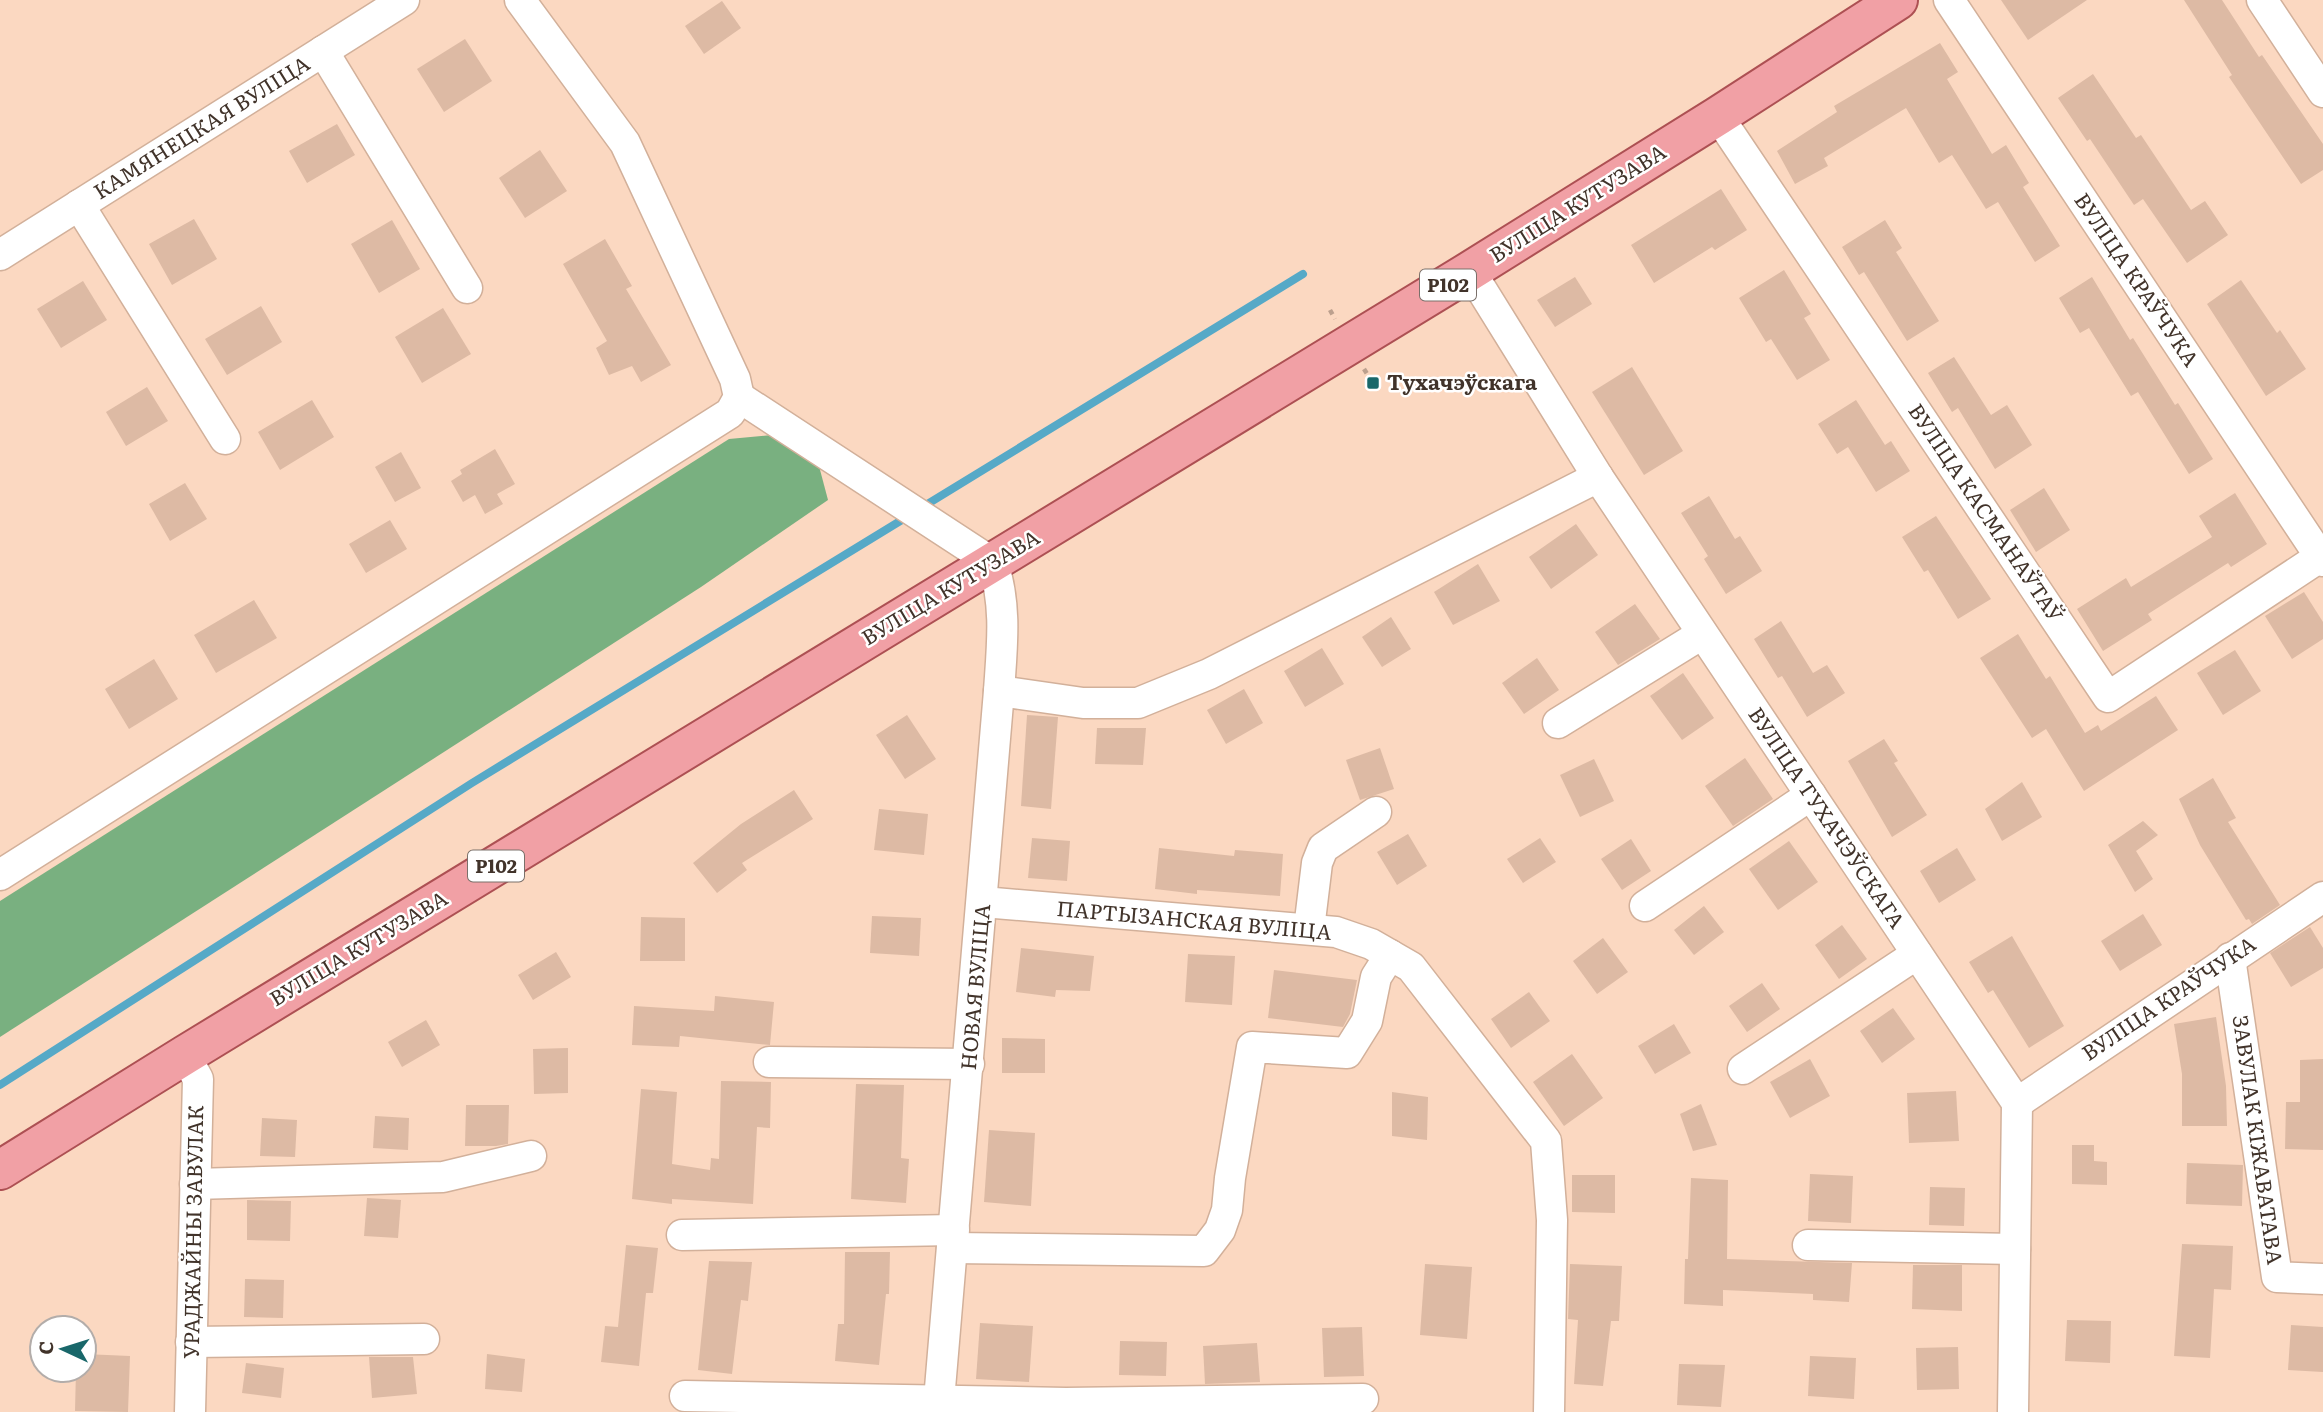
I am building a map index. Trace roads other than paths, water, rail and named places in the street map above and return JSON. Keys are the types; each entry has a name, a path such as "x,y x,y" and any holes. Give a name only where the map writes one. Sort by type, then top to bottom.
{"main road":[{"name":"ВУЛІЦА КУТУЗАВА","path":"0,1170 1470,271 1899,0"}],"street":[{"name":"КАМЯНЕЦКАЯ ВУЛІЦА","path":"0,255 404,0"},
{"path":"520,0 625,143 735,379 735,405"},
{"name":"ВУЛІЦА КРАЎЧУКА","path":"1949,0 2322,558"},
{"path":"2262,0 2323,92"},
{"path":"323,51 467,288"},
{"name":"ВУЛІЦА КАСМАНАЎТАЎ","path":"1718,116 2108,697 2322,558"},
{"path":"79,205 225,439"},
{"name":"ВУЛІЦА ТУХАЧЭЎСКАГА","path":"1470,271 1598,477 2017,1102"},
{"path":"735,405 915,512 993,563"},
{"path":"0,875 735,405"},
{"path":"999,691 1083,703 1138,703 1209,674 1598,477"},
{"name":"НОВАЯ ВУЛІЦА","path":"938,1407 983,902 1004,620 1001,588 993,563"},
{"path":"1558,723 1702,634"},
{"path":"1645,906 1811,795"},
{"path":"1308,929 1317,863 1323,848 1376,813"},
{"name":"ВУЛІЦА КРАЎЧУКА","path":"2017,1102 2323,897"},
{"name":"ПАРТЫЗАНСКАЯ ВУЛІЦА","path":"983,902 1336,932 1371,944 1411,967 1546,1141 1552,1220 1549,1412"},
{"path":"1743,1069 1917,954"},
{"path":"682,1236 953,1239 1204,1251 1220,1230 1227,1210 1252,1047 1347,1053 1367,1021 1376,977 1390,955"},
{"name":"ЗАВУЛАК КІЖАВАТАВА","path":"2230,958 2277,1277 2323,1279"},
{"name":"УРАДЖАЙНЫ ЗАВУЛАК","path":"186,1055 198,1079 190,1412"},
{"path":"769,1062 969,1064"},
{"path":"2013,1412 2017,1102"},
{"path":"195,1184 443,1177 531,1156"},
{"path":"1808,1245 2015,1249"},
{"path":"191,1342 424,1339"},
{"path":"685,1396 938,1407 1363,1399"}],"waterway":[{"path":"921,508 1303,274"},
{"path":"0,1085 472,783 910,515"}],"place":[{"name":"Тухачэўскага","path":"1373,383"}]}
